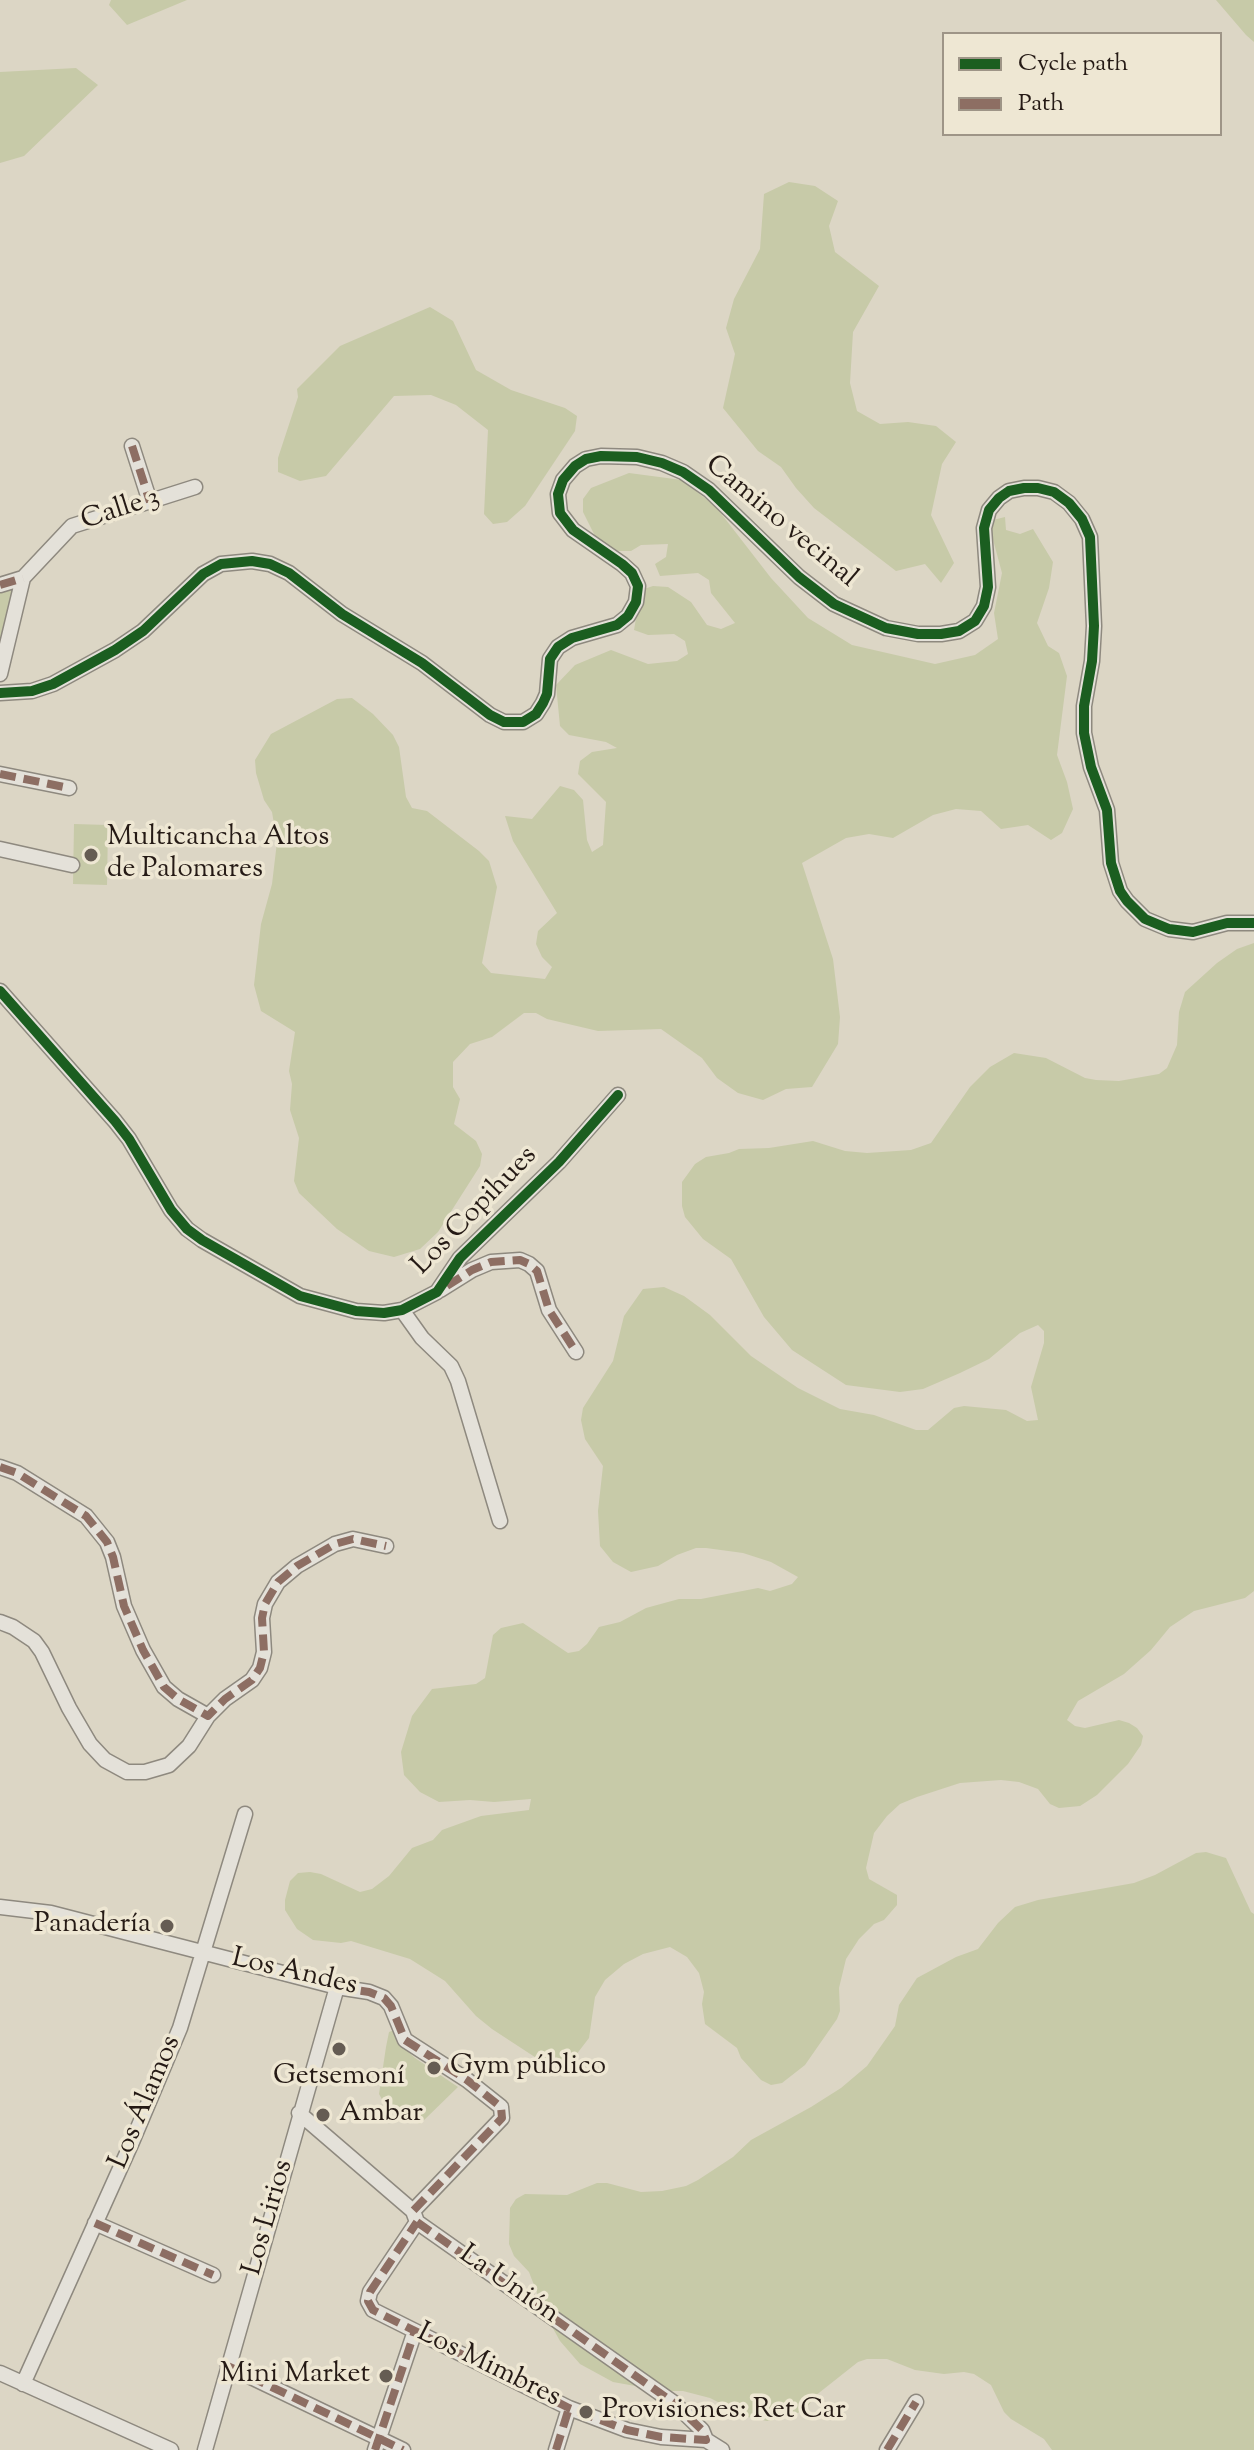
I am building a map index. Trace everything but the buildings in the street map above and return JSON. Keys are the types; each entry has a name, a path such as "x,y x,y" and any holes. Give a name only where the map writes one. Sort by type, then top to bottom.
{"street":[{"path":"132,446 150,502"},
{"name":"Camino vecinal","path":"0,693 32,691 53,684 143,631 203,574 221,564 252,561 278,567 299,579 327,603 407,653 497,720 523,722 536,714 543,703 547,694 550,659 558,647 572,638 622,621 633,609 638,594 636,580 627,568 573,530 560,513 558,494 563,480 586,459 601,456 637,457 683,472 709,490 799,577 834,604 886,628 918,634 959,631 975,621 984,606 988,587 984,528 989,510 1005,493 1038,488 1065,499 1082,519 1090,537 1094,626 1084,706 1084,733 1091,767 1107,810 1111,863 1120,891 1135,911 1169,929 1193,932 1227,923 1254,923"},
{"name":"Calle 3","path":"0,674 23,578 72,526 195,487"},
{"path":"0,585 23,578"},
{"path":"0,774 69,788"},
{"path":"0,849 72,865"},
{"name":"Los Copihues","path":"0,991 115,1121 171,1210 187,1229 300,1296 372,1313 402,1310 437,1292 460,1258 559,1162 618,1095"},
{"path":"437,1292 491,1262 520,1260 537,1271 549,1310 576,1352"},
{"path":"402,1310 422,1338 451,1366 458,1381 500,1521"},
{"path":"0,1467 17,1473 86,1516 107,1542 124,1606 143,1650 164,1687 208,1716"},
{"path":"0,1622 34,1641 90,1744 105,1760 127,1772 145,1772 169,1765 189,1746 208,1716 252,1680 260,1668 264,1652 262,1618 265,1604 278,1582 297,1566 335,1544 353,1539 386,1546"},
{"name":"Los Álamos","path":"23,2384 180,2028 245,1814"},
{"name":"Los Andes","path":"0,1907 51,1913 384,1998 391,2006 405,2040 467,2080 501,2107 502,2118 415,2216"},
{"name":"Los Lirios","path":"205,2450 337,1987"},
{"name":"La Unión","path":"299,2113 415,2216 674,2403 702,2430 706,2440 722,2450"},
{"name":"Los Mimbres","path":"415,2216 370,2292 368,2301 373,2310 569,2408 627,2430 661,2437 706,2440"},
{"path":"95,2223 213,2275"},
{"path":"376,2444 415,2331"},
{"path":"228,2366 376,2444 403,2450"},
{"path":"0,2373 171,2450"},
{"path":"887,2450 916,2402"},
{"path":"556,2450 569,2408"}],"green space":[{"path":"111,0 187,0 127,25 109,5"},
{"path":"1216,0 1254,0 1254,42 1246,35"},
{"path":"76,68 98,85 24,156 0,163 0,72"},
{"path":"789,182 815,186 838,201 829,226 835,252 879,286 853,332 850,383 857,411 880,424 908,422 936,426 956,442 942,464 931,515 954,563 941,583 925,564 896,571 814,508 781,467 758,451 723,408 735,354 726,328 734,299 760,249 764,194"},
{"path":"430,307 453,321 476,370 511,390 565,408 577,416 575,431 525,506 507,522 493,524 484,514 488,430 456,405 431,395 394,396 326,476 300,481 278,472 278,458 298,397 297,389 340,346"},
{"path":"629,473 682,480 716,507 771,578 808,618 852,645 935,664 975,655 998,639 994,613 1002,573 991,532 993,520 1005,517 1006,530 1020,534 1033,529 1053,562 1049,588 1037,623 1048,646 1059,653 1067,676 1057,755 1073,809 1062,833 1051,840 1028,825 1001,829 981,811 956,809 933,815 893,838 869,834 846,838 802,863 833,959 840,1017 838,1044 812,1087 786,1089 763,1100 738,1093 717,1078 702,1058 661,1029 598,1031 547,1019 536,1013 524,1013 492,1037 470,1044 453,1062 453,1087 460,1099 454,1124 476,1141 482,1154 480,1166 438,1232 420,1249 394,1257 369,1251 337,1229 299,1193 294,1181 299,1138 290,1110 292,1084 289,1071 295,1032 261,1011 254,985 261,924 272,884 277,842 272,812 264,800 255,760 271,734 337,699 352,698 393,735 399,747 406,797 412,808 427,811 489,861 497,887 482,963 491,973 545,979 552,967 542,957 536,944 538,931 557,913 513,841 505,816 532,819 560,786 574,790 583,800 587,840 592,852 603,845 606,802 578,774 580,761 592,752 617,748 606,742 569,735 560,726 556,685 575,665 611,650 648,664 677,661 688,654 685,641 674,634 648,635 634,630 641,590 653,586 668,587 691,602 707,625 721,629 735,623 711,593 709,580 698,573 660,576 655,564 666,557 668,544 641,545 631,551 616,551 595,536 583,512 583,499 591,488"},
{"path":"18,583 0,654 0,589"},
{"name":"Multicancha Altos de Palomares","path":"74,824 108,825 107,885 73,884"},
{"path":"1254,943 1254,1591 1245,1598 1194,1611 1170,1627 1151,1650 1124,1674 1078,1701 1067,1720 1075,1726 1085,1728 1119,1720 1137,1728 1143,1736 1141,1745 1128,1764 1097,1795 1080,1806 1059,1808 1050,1804 1038,1789 1001,1780 960,1783 900,1804 874,1833 866,1868 869,1879 897,1895 897,1905 884,1920 874,1924 859,1939 846,1959 839,1988 840,2011 837,2019 805,2065 782,2083 771,2085 761,2080 741,2058 737,2048 705,2024 704,1992 699,1973 687,1957 670,1947 643,1954 624,1964 605,1980 595,1997 589,2038 566,2068 544,2063 492,2029 445,1981 410,1959 351,1941 313,1940 297,1929 285,1910 285,1900 290,1881 298,1873 321,1874 360,1892 372,1889 389,1876 412,1848 433,1840 442,1830 481,1816 529,1810 531,1799 439,1802 420,1792 404,1775 401,1752 412,1716 432,1689 476,1684 485,1678 493,1635 501,1628 523,1623 568,1653 579,1651 599,1627 620,1622 646,1608 679,1599 701,1599 758,1588 770,1591 792,1584 798,1577 771,1562 743,1553 706,1548 696,1548 658,1566 631,1572 613,1562 600,1546 598,1511 603,1466 585,1439 581,1420 583,1408 613,1361 624,1316 643,1289 664,1287 684,1296 710,1315 751,1356 798,1388 840,1409 874,1415 916,1430 928,1430 954,1408 964,1406 1006,1410 1027,1421 1038,1420 1031,1387 1044,1343 1044,1331 1038,1325 1020,1333 989,1359 923,1389 900,1392 846,1385 792,1350 764,1317 731,1259 703,1239 685,1217 682,1182 695,1164 706,1157 739,1149 813,1141 845,1151 911,1150 931,1143 970,1087 990,1067 1014,1053 1046,1058 1085,1078 1096,1080 1119,1081 1159,1074 1167,1068 1177,1045 1179,1012 1185,992 1217,963 1237,949"},
{"path":"1206,1852 1226,1858 1254,1914 1254,2450 1052,2450 1044,2439 1011,2419 1004,2412 991,2385 974,2374 915,2370 887,2359 858,2362 815,2396 805,2410 767,2421 748,2417 710,2398 683,2391 663,2391 613,2382 580,2364 560,2341 545,2314 529,2272 514,2256 509,2244 510,2208 516,2199 525,2194 567,2195 597,2183 641,2192 686,2186 698,2180 733,2157 751,2140 841,2088 867,2066 895,2026 899,2005 917,1978 978,1949 1015,1907 1134,1883 1196,1853"},
{"path":"394,2030 404,2048 415,2058 458,2087 420,2124 403,2118 379,2094 389,2032"}],"marked path":[{"path":"132,446 150,502"},
{"path":"0,585 23,578"},
{"path":"0,774 69,788"},
{"path":"447,1286 491,1262 520,1260 529,1264 537,1271 549,1310 576,1352"},
{"path":"0,1467 17,1473 86,1516 107,1542 124,1606 143,1650 164,1687 208,1716 252,1680 260,1668 264,1652 262,1618 265,1604 278,1582 297,1566 335,1544 353,1539 386,1546"},
{"path":"337,1987 369,1992 384,1998 391,2006 405,2040 467,2080 501,2107 502,2118 413,2211"},
{"path":"417,2222 674,2403 702,2430 706,2440 661,2437 627,2430 569,2408 373,2310 368,2301 370,2292 417,2222"},
{"path":"95,2223 213,2275"},
{"path":"375,2450 415,2331"},
{"path":"228,2366 403,2450"},
{"path":"887,2450 916,2402"},
{"path":"556,2450 569,2408"}],"cycle path":[{"path":"0,693 32,691 53,684 143,631 203,574 221,564 252,561 270,564 289,573 342,614 422,663 490,715 504,722 523,722 536,714 543,703 547,694 550,659 558,647 572,638 617,625 628,616 636,602 638,586 632,573 573,530 560,513 558,494 563,480 586,459 601,456 637,457 683,472 709,490 799,577 834,604 886,628 918,634 959,631 975,621 984,606 988,587 984,528 989,510 1009,491 1038,488 1054,492 1069,503 1082,519 1090,537 1094,626 1084,706 1084,733 1091,767 1107,810 1111,863 1120,891 1145,919 1169,929 1193,932 1227,923 1254,923"},
{"path":"0,991 115,1121 171,1210 187,1229 300,1296 356,1311 384,1313 402,1310 437,1292 460,1258 559,1162 618,1095"}],"place":[{"name":"Multicancha Altos de Palomares","path":"91,855"},
{"name":"Panadería","path":"167,1926"},
{"name":"Getsemoní","path":"339,2049"},
{"name":"Gym público","path":"434,2068"},
{"name":"Ambar","path":"323,2115"},
{"name":"Mini Market","path":"386,2376"},
{"name":"Provisiones: Ret Car","path":"586,2412"}]}
